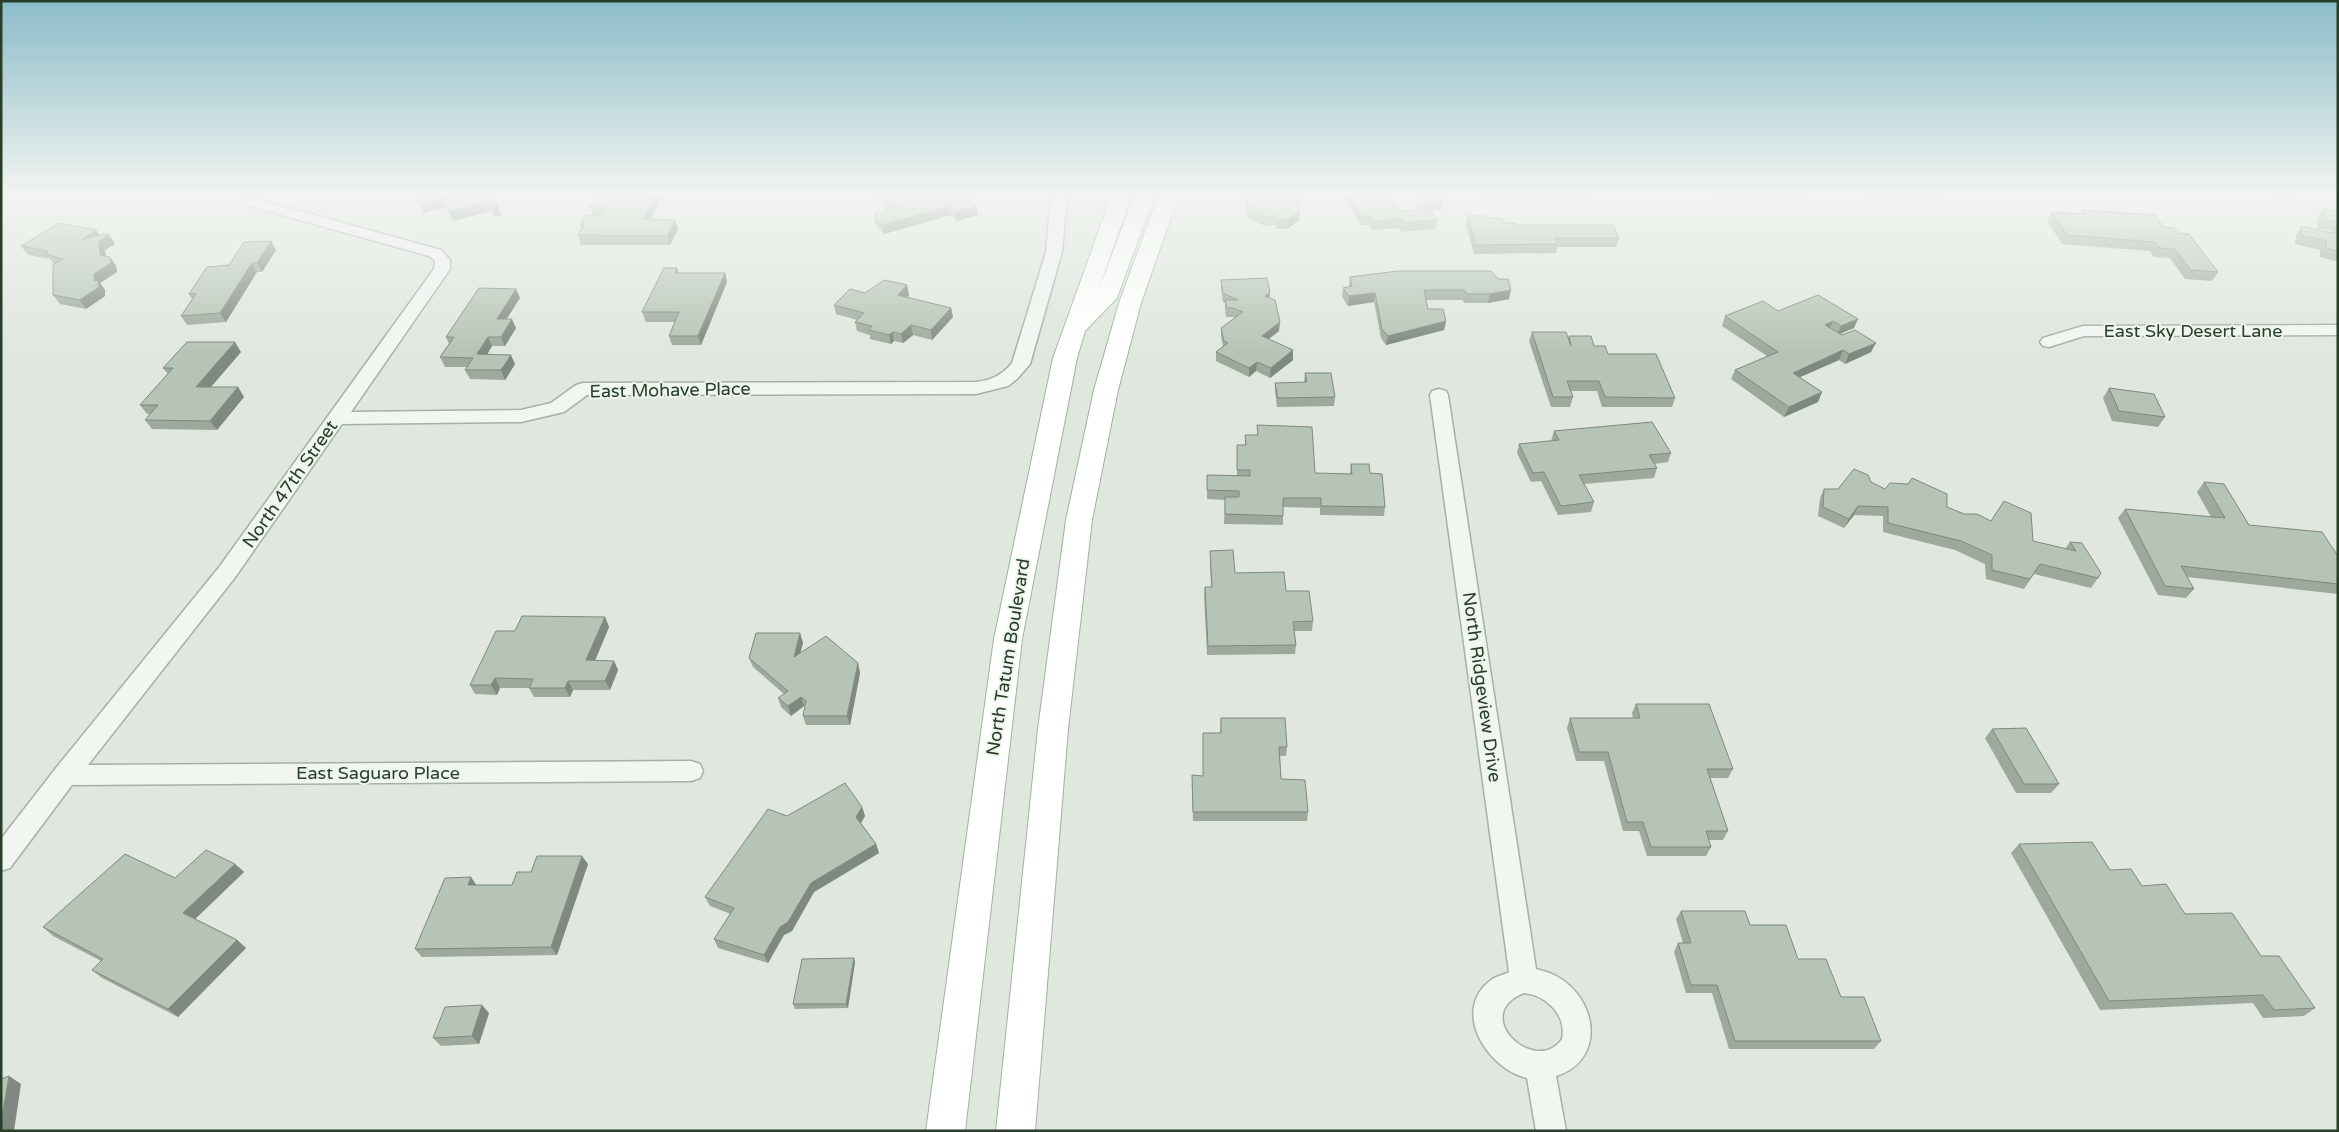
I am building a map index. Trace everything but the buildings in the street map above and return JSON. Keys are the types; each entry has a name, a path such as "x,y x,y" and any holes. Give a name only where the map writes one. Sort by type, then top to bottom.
{"main road":[{"name":"North Tatum Boulevard","path":"946,1131 1008,638 1029,526 1073,332 1103,247"},
{"path":"1073,332 1106,298 1125,247"},
{"path":"1015,1131 1053,729 1079,520 1106,390 1130,304 1150,247"}],"street":[{"name":"North 47th Street","path":"1,860 64,775 191,620 442,269 444,263 442,258 410,247"},
{"name":"East Mohave Place","path":"336,418 521,416 557,408 583,389 976,388 994,386 1009,379 1021,364 1055,247"},
{"name":"East Sky Desert Lane","path":"2049,342 2083,331 2338,330"},
{"name":"North Ridgeview Drive","path":"1439,395 1524,980"},
{"name":"East Saguaro Place","path":"64,775 691,771"},
{"path":"1524,980 1538,982 1552,988 1564,998 1578,1023 1578,1036 1574,1048 1566,1058 1554,1064 1540,1066 1524,1063 1509,1055 1497,1043 1489,1029 1487,1014 1490,1000 1498,989 1510,982 1524,980"},
{"path":"1540,1066 1551,1131"}]}
